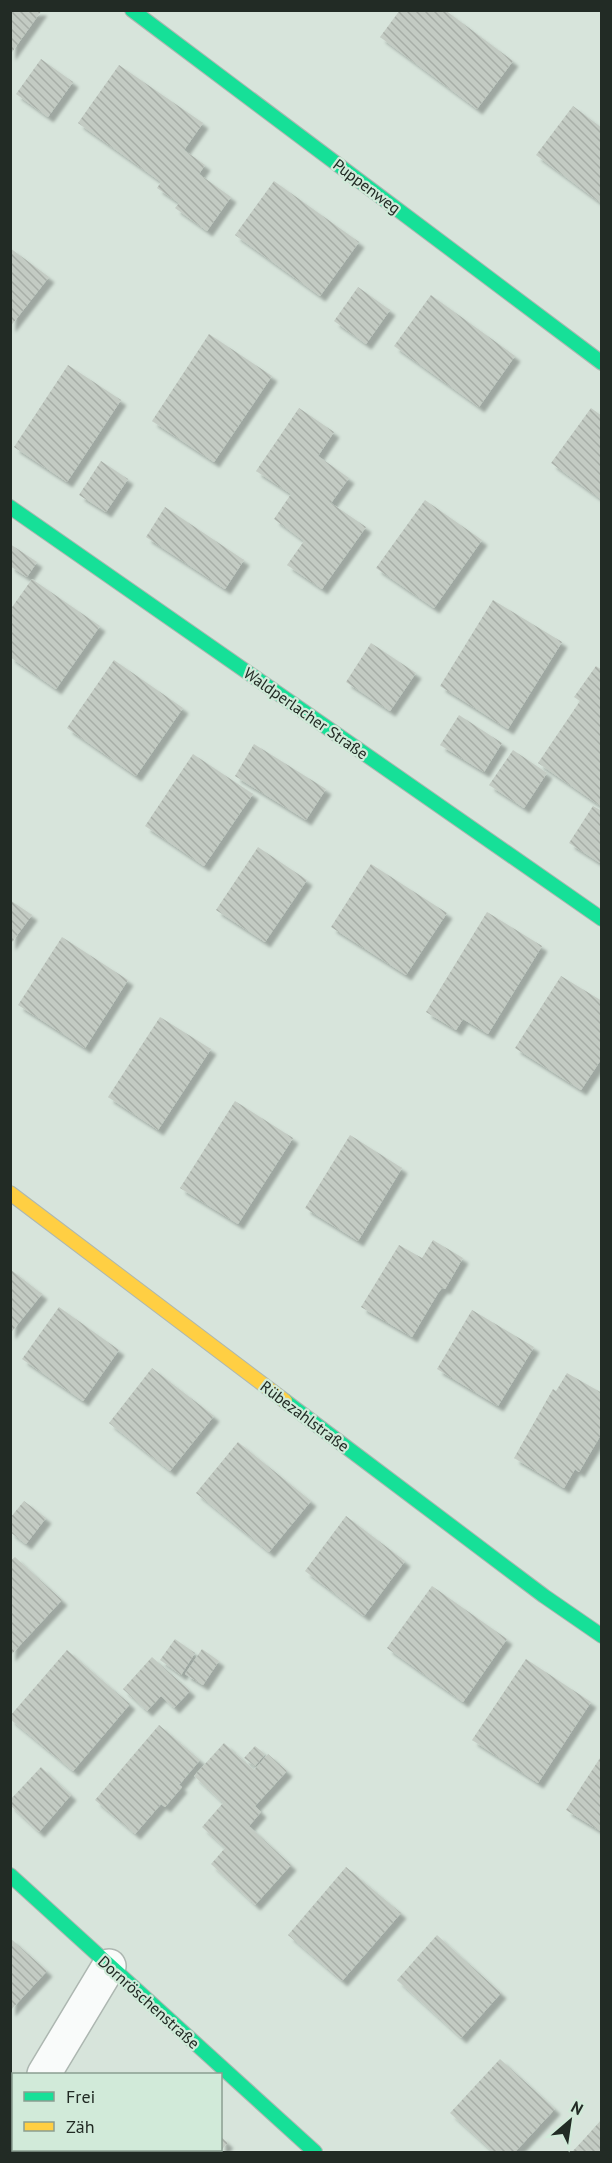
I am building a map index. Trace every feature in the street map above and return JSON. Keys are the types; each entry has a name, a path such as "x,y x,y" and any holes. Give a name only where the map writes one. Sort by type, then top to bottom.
{"street":[{"name":"Puppenweg","path":"132,10 602,363"},
{"name":"Waldperlacher Straße","path":"10,507 602,919"},
{"name":"Rübezahlstraße","path":"10,1193 544,1596 602,1636"},
{"name":"Dornröschenstraße","path":"10,1875 315,2152"},
{"path":"45,2073 109,1966"}],"building":[{"path":"10,10 42,10 10,55"},
{"path":"400,10 445,10 513,61 477,109 380,37"},
{"path":"41,59 73,82 48,117 16,94"},
{"path":"119,65 203,123 184,150 205,165 199,174 231,197 207,231 175,208 179,203 157,188 161,182 78,123"},
{"path":"573,106 602,128 602,204 536,155"},
{"path":"274,181 359,242 320,296 235,235"},
{"path":"10,248 49,277 10,327"},
{"path":"358,287 390,310 366,344 334,321"},
{"path":"431,295 515,356 479,407 394,346"},
{"path":"209,334 272,376 214,462 152,421"},
{"path":"68,365 121,400 67,482 14,447"},
{"path":"299,408 334,432 318,456 349,478 331,503 366,527 322,589 287,565 304,541 274,519 291,494 256,471"},
{"path":"591,408 602,416 602,500 551,463"},
{"path":"101,461 128,479 106,512 79,495"},
{"path":"425,500 482,540 434,608 376,568"},
{"path":"165,507 244,560 225,589 146,537"},
{"path":"10,544 37,562 27,577 10,566"},
{"path":"32,579 100,626 56,689 10,657 10,610"},
{"path":"493,600 562,642 508,729 440,686"},
{"path":"371,643 416,673 390,711 346,682"},
{"path":"114,660 183,708 136,776 67,728"},
{"path":"596,666 602,670 602,807 538,763 580,701 574,697"},
{"path":"459,715 502,743 484,772 440,745"},
{"path":"254,744 326,789 306,820 235,776"},
{"path":"513,750 547,773 524,808 489,785"},
{"path":"193,754 253,794 204,866 145,826"},
{"path":"593,806 602,811 602,861 600,863 569,843"},
{"path":"258,847 307,880 265,942 216,910"},
{"path":"371,864 447,913 406,975 331,927"},
{"path":"10,900 32,915 10,945"},
{"path":"487,912 542,946 488,1034 463,1019 456,1030 426,1012"},
{"path":"62,937 128,980 85,1048 18,1005"},
{"path":"561,976 602,1001 602,1058 581,1090 515,1048"},
{"path":"160,1017 211,1049 158,1130 108,1097"},
{"path":"235,1101 293,1138 238,1224 180,1188"},
{"path":"350,1135 402,1168 358,1241 305,1208"},
{"path":"433,1240 463,1258 445,1289 442,1288 438,1293 412,1337 361,1307 399,1245 422,1258"},
{"path":"10,1269 42,1294 10,1334"},
{"path":"59,1307 119,1350 83,1401 22,1359"},
{"path":"472,1310 534,1347 498,1406 437,1369"},
{"path":"152,1368 214,1416 170,1471 109,1423"},
{"path":"567,1373 602,1393 602,1433 579,1472 575,1469 564,1488 514,1458 553,1389 556,1391"},
{"path":"238,1442 311,1501 269,1552 196,1493"},
{"path":"24,1501 46,1518 26,1544 10,1532 10,1518"},
{"path":"346,1516 405,1561 364,1616 305,1571"},
{"path":"15,1557 62,1600 10,1656 10,1561"},
{"path":"432,1586 507,1639 463,1702 387,1648"},
{"path":"175,1639 195,1653 181,1675 160,1660"},
{"path":"202,1649 219,1661 203,1685 185,1674"},
{"path":"67,1650 130,1704 73,1771 10,1719 10,1716"},
{"path":"152,1657 190,1691 174,1708 161,1696 147,1711 123,1689"},
{"path":"526,1659 591,1702 538,1783 472,1740"},
{"path":"159,1725 200,1760 179,1785 182,1787 165,1807 161,1804 135,1834 95,1800"},
{"path":"224,1743 254,1770 268,1754 287,1771 255,1806 261,1812 249,1826 291,1865 255,1905 211,1864 225,1848 202,1827 223,1803 194,1776"},
{"path":"255,1746 265,1754 255,1766 244,1758"},
{"path":"602,1755 602,1832 566,1810"},
{"path":"41,1767 71,1795 39,1832 10,1805 10,1800"},
{"path":"346,1867 401,1913 342,1981 288,1935"},
{"path":"437,1935 501,1993 461,2038 397,1980"},
{"path":"10,1938 47,1971 10,2011"},
{"path":"500,2059 555,2109 515,2152 493,2152 450,2113"},
{"path":"602,2119 602,2152 572,2152 585,2138"},
{"path":"222,2138 228,2143 222,2149"},
{"path":"152,2151 220,2151 219,2152"}],"traffic: fast":[{"path":"132,10 602,363"},
{"path":"10,507 602,919"},
{"path":"285,1401 544,1596 602,1636"},
{"path":"10,1875 315,2152"}],"traffic: slow":[{"path":"10,1193 285,1401"}]}
